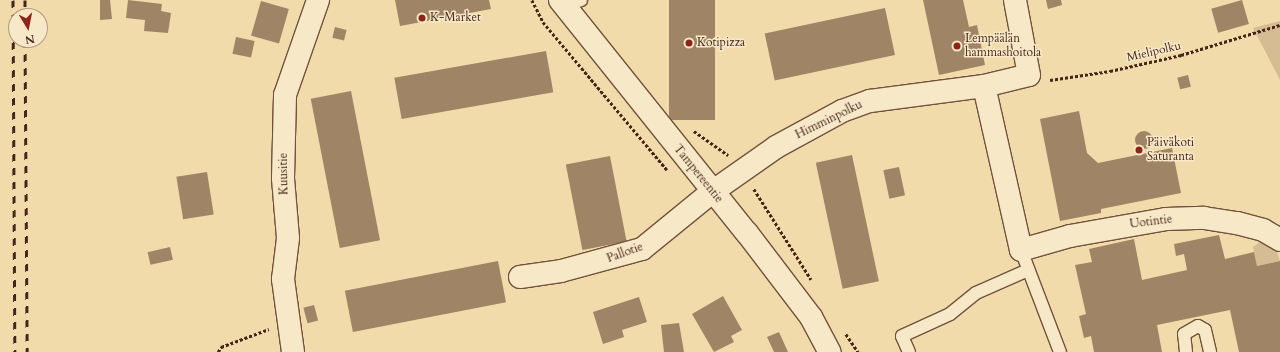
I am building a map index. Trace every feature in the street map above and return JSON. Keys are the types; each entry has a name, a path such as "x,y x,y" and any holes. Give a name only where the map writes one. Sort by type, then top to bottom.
{"street":[{"name":"Kuusitie","path":"293,352 283,279 288,238 283,178 285,95 318,0"},
{"path":"1015,0 1029,75"},
{"name":"Tampereentie","path":"568,2 712,192 811,317 830,352"},
{"name":"Himminpolku","path":"712,192 776,147 842,111 897,96 984,86 1029,75"},
{"path":"984,86 1024,260"},
{"name":"Pallotie","path":"520,277 561,271 642,249 712,192"},
{"name":"Uotintie","path":"1024,260 1070,236 1166,219 1204,218 1237,223 1263,230 1280,240"}],"lane":[{"path":"909,352 902,336 950,314 976,293 1024,260 1060,352"},
{"path":"1186,352 1184,334 1198,326 1205,330 1210,352"}],"path":[{"path":"532,0 543,22 671,175"},
{"name":"Mielipolku","path":"1029,75 1052,80 1110,71 1241,39 1280,25"},
{"path":"218,352 221,347 289,321"}],"shaded area":[{"path":"1280,21 1280,80 1253,28"},
{"path":"1263,240 1276,249 1280,261 1257,266 1253,247"}],"building":[{"path":"100,0 110,0 112,19 100,20"},
{"path":"128,0 162,4 161,11 171,13 168,33 144,31 145,20 126,18"},
{"name":"K-Market","path":"395,0 489,0 491,9 400,26"},
{"path":"669,0 715,0 715,120 669,120"},
{"name":"Lempäälän hammashoitola","path":"923,0 963,0 969,27 977,25 985,65 939,75"},
{"path":"1046,0 1061,0 1062,5 1048,9"},
{"path":"1242,0 1249,24 1218,33 1211,9"},
{"path":"261,1 289,9 279,44 251,36"},
{"path":"885,8 895,55 775,81 765,34"},
{"path":"335,27 347,30 344,41 332,38"},
{"path":"236,37 255,41 251,58 232,54"},
{"path":"546,51 553,92 402,119 394,78"},
{"path":"1188,75 1191,87 1180,89 1177,78"},
{"path":"351,91 380,240 340,248 311,99"},
{"path":"1079,111 1087,153 1098,163 1172,148 1181,193 1101,209 1101,213 1060,221 1040,119"},
{"path":"1140,131 1148,131 1153,136 1151,147 1148,149 1140,149 1135,144 1135,136"},
{"path":"852,155 879,281 843,289 816,163"},
{"path":"610,156 627,241 582,250 566,165"},
{"path":"899,167 905,195 889,199 883,170"},
{"path":"207,172 214,214 183,219 176,177"},
{"path":"1219,235 1225,259 1254,252 1257,266 1280,261 1280,352 1239,352 1230,310 1157,325 1162,352 1094,352 1091,336 1084,338 1079,316 1086,314 1075,265 1092,262 1089,249 1134,239 1142,280 1187,270 1184,254 1176,256 1174,244"},
{"path":"170,247 173,260 151,265 148,252"},
{"path":"498,261 506,302 353,332 345,291"},
{"path":"723,296 742,330 731,336 734,342 714,352 692,314"},
{"path":"639,297 647,322 622,330 624,337 603,344 593,312"},
{"path":"314,305 318,320 308,323 303,308"},
{"path":"679,323 684,352 664,352 661,325"},
{"path":"779,332 788,352 774,352 767,337"}],"railway":[{"path":"13,0 15,352"},
{"path":"25,0 25,8"},
{"path":"25,48 27,352"}],"place":[{"name":"K-Market","path":"422,18"},
{"name":"Kotipizza","path":"689,43"},
{"name":"Lempäälän hammashoitola","path":"957,46"},
{"name":"Päiväkoti Saturanta","path":"1139,150"}]}
